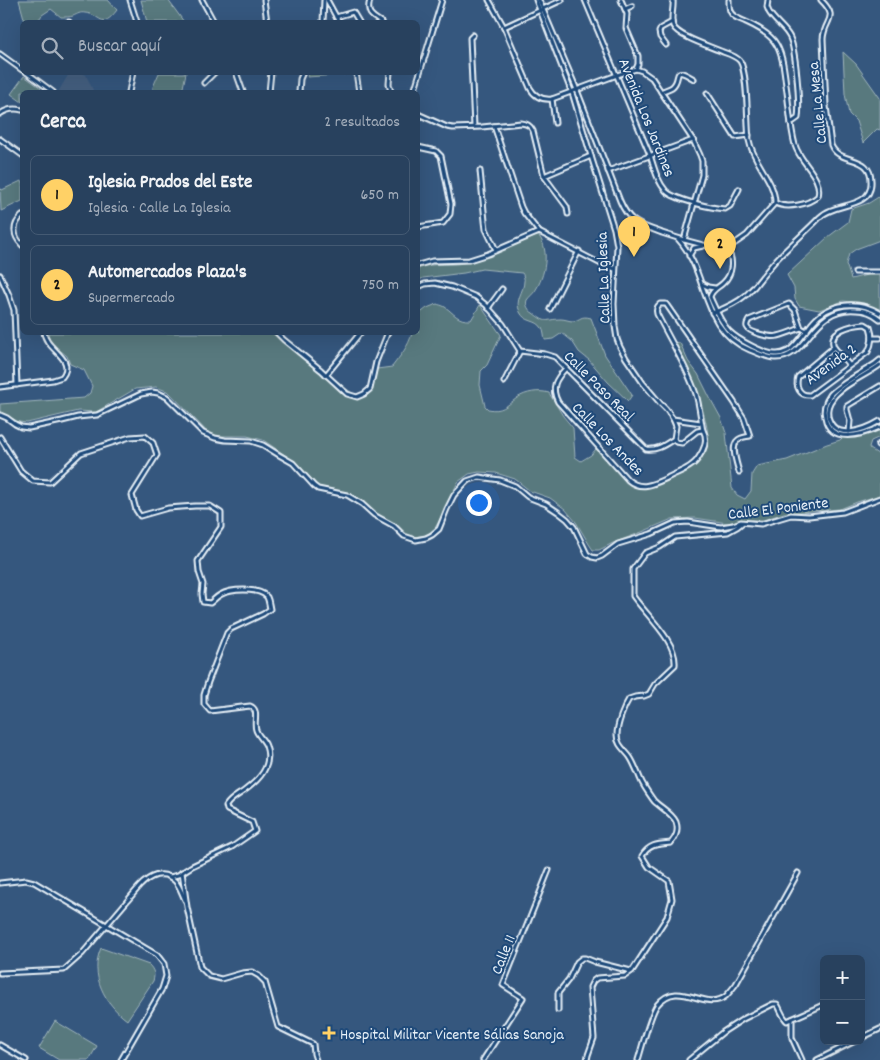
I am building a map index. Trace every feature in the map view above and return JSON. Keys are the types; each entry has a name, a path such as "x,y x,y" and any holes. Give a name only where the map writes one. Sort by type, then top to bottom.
{"street":[{"path":"130,0 136,20"},
{"path":"202,0 213,20"},
{"path":"264,0 267,20"},
{"path":"325,0 338,20"},
{"path":"323,20 325,0"},
{"path":"370,0 369,12 378,20"},
{"path":"420,72 442,0"},
{"path":"489,0 504,27 532,92 540,98 552,99 572,93 576,89 636,70 650,76 693,140 700,155 702,175 684,240"},
{"path":"537,0 576,89 623,208 630,217 641,225 684,240 727,249 747,235 775,203 773,190 753,151 749,135 744,74 740,62 732,56 678,33 672,22 674,0"},
{"path":"504,27 562,0"},
{"name":"Avenida Los Jardines","path":"586,0 650,155 655,172 664,189 675,196 725,209 730,206 739,189"},
{"path":"621,0 627,18 626,28 638,56 636,70"},
{"path":"729,0 729,7 736,18 744,20 770,36 778,47 784,70 796,147 819,187 818,196 810,202 780,206 775,203"},
{"name":"Calle La Mesa","path":"768,0 768,12 790,37 794,48 799,112 798,118 791,123"},
{"name":"Calle La Mesa","path":"712,313 747,295 777,260 823,215 834,209 860,201 870,192 871,180 868,168 862,163 838,154 832,149 826,106 823,39 824,30 830,19 830,12 821,0"},
{"path":"625,9 632,6"},
{"name":"Calle La Iglesia","path":"541,9 572,93 614,229 616,246 614,320 617,339 643,383 673,419"},
{"path":"336,17 353,12 358,20"},
{"path":"666,46 659,32 661,28 672,22"},
{"path":"473,35 470,38 474,127"},
{"path":"0,54 20,69"},
{"path":"661,92 672,87 680,72 694,79"},
{"path":"30,75 50,90"},
{"path":"129,90 132,75"},
{"path":"204,83 212,75"},
{"path":"237,75 242,90"},
{"path":"269,90 271,75"},
{"path":"299,90 302,75"},
{"path":"356,75 359,90"},
{"path":"390,75 390,90"},
{"path":"415,90 419,75"},
{"path":"707,92 736,137 749,135"},
{"path":"552,99 555,123"},
{"path":"0,114 9,109 20,110"},
{"path":"420,115 448,128 527,124 533,131 544,176 567,207 568,214"},
{"path":"494,126 520,207 539,232 615,270"},
{"path":"0,139 20,154"},
{"path":"608,171 693,140"},
{"path":"420,147 436,151 441,156 451,204 450,214 443,223 420,228"},
{"path":"544,176 591,156"},
{"path":"480,171 486,229 496,250"},
{"path":"20,218 16,222 14,230 20,243"},
{"path":"420,264 432,261 469,260 539,232"},
{"path":"677,238 689,256 702,284 712,313 722,330 743,348 770,357 789,356 798,349 824,319 836,312 846,310 865,311 880,319"},
{"path":"689,256 694,248 706,246"},
{"path":"727,249 731,257 732,266 726,280 711,292 710,297 726,327 737,339 755,347 774,354 781,354 789,350 820,315 838,306 858,304 872,308 880,313"},
{"path":"550,309 579,251"},
{"path":"854,272 880,272"},
{"path":"0,275 14,310 17,385"},
{"path":"420,286 430,283 447,285 476,297 488,308 507,330 520,352 504,382"},
{"path":"702,284 716,288"},
{"path":"488,308 502,290"},
{"path":"673,419 701,423 696,395 688,375 657,314 657,308 660,304 666,304 744,418 750,436 741,438 734,446 739,472"},
{"path":"801,328 795,310 789,304 749,320 747,326 751,331 773,337 801,328 807,330 810,334"},
{"name":"Avenida 2","path":"851,325 868,325 871,329 872,338 868,352 850,366 810,394 805,395 799,391 797,385 798,377 834,347 832,342 834,336 842,330 851,325"},
{"path":"0,387 53,380 62,377 65,363 46,341 45,335"},
{"path":"279,335 350,396 357,397 364,394 372,384 376,362 387,335"},
{"path":"326,375 359,335"},
{"name":"Avenida 2","path":"872,338 880,338"},
{"path":"834,347 850,366"},
{"name":"Calle Paso Real","path":"520,352 549,354 556,357 644,448 650,450 657,449 674,438 676,442 682,442 697,431 702,430"},
{"path":"880,360 830,394 824,410 824,416 829,428 838,435 861,434 880,427"},
{"path":"880,364 840,391 830,402 828,413 832,426 839,431 849,434 880,421"},
{"name":"Calle Los Andes","path":"566,368 557,380 554,388 558,402 633,484 638,486 656,483 684,470 696,462 700,457 706,439 701,423"},
{"path":"849,434 850,418 847,406 880,386"},
{"name":"Calle El Poniente","path":"0,415 15,424 29,428 78,416 97,414 141,394 158,393 167,397 203,433 215,438 250,441 263,445 294,463 318,489 346,495 362,504 374,515 394,526 410,539 426,538 437,532 454,494 467,481 479,477 508,482 528,497 546,504 558,512 574,527 588,554 597,558 618,544 651,534 675,523 688,522 721,527 743,522 760,524 791,515 809,516 843,512 880,498"},
{"path":"673,419 676,426 674,438"},
{"path":"0,437 21,471 33,481 50,482 81,453 130,437 145,436 153,443 157,455 132,495 136,510 140,516 168,508 195,506 210,506 220,513 221,526 198,561 203,584 202,594 204,602 210,603 220,595 234,590 250,590 264,594 269,599 270,609 227,633 204,696 204,704 210,710 250,706 254,707 256,712 255,727 266,743 267,767 246,790 229,801 226,806 227,810 252,822 255,831 232,847 170,878"},
{"path":"588,1060 594,1038 590,987 593,981 597,978 625,976 632,971 667,917 672,898 669,881 650,867 642,856 646,849 654,845 671,843 676,837 675,821 654,800 641,781 631,758 619,745 617,736 625,706 629,699 649,694 655,684 675,665 676,659 672,648 633,596 633,569 645,553 660,547 676,537 728,532 743,522"},
{"name":"Calle 11","path":"484,1060 523,998 503,985 549,870"},
{"path":"182,871 187,906 200,967 209,976 220,979 252,972 259,976 265,982 278,1027 313,1044 316,1060"},
{"path":"638,1060 654,1010 662,1000 679,993 705,1000 713,1000 725,996 731,991 798,873"},
{"path":"0,973 64,970 82,954 146,879 153,876 158,875 170,878 176,882 187,906"},
{"path":"0,883 26,880 34,882 157,956 164,964 166,976 162,989 121,1060"},
{"path":"558,1010 558,993 569,979 577,962 582,958 632,971"},
{"path":"689,1060 723,1032 743,1019 773,1004 780,1008 787,1021 820,1006"},
{"path":"792,1020 792,1038 802,1060"},
{"path":"865,1036 880,1029"},
{"path":"0,1045 26,1060"},
{"path":"817,1060 847,1045"}],"shaded area":[{"path":"68,75 86,75 93,90 59,90"}],"green space":[{"path":"19,0 108,0 117,10 112,16 104,20 83,13 61,17 51,9 38,20 24,20"},
{"path":"141,0 168,0 183,20 146,20"},
{"path":"843,52 856,64 880,98 880,130 877,129 863,143 856,121 849,114 845,94"},
{"path":"158,75 186,75 182,90 153,90"},
{"path":"308,75 338,75 307,77"},
{"path":"24,76 41,88 40,90 20,90 20,101 11,94"},
{"path":"20,181 20,202 1,211 0,188 2,190"},
{"path":"880,196 880,240 856,249 849,254 846,264 851,279 880,273 880,311 864,303 843,301 819,310 799,306 795,299 794,288 787,275 828,237 848,222 851,209 869,203"},
{"path":"534,236 539,236 545,256 544,271 534,292 527,300 528,308 544,320 561,319 573,321 583,317 591,318 605,355 632,395 628,401 579,352 572,341 562,333 553,339 545,340 543,329 540,325 522,315 518,304 524,285 522,273 482,269 420,280 420,268 468,262"},
{"path":"437,304 445,307 459,318 471,320 480,305 501,335 487,365 481,371 480,385 485,406 488,409 497,410 504,408 524,394 549,393 573,428 575,457 581,461 591,455 596,449 627,479 637,484 644,484 660,480 699,460 704,455 708,445 704,415 699,398 673,342 680,343 688,361 698,374 721,418 726,433 732,488 737,495 745,499 751,491 752,474 757,466 787,460 840,440 844,436 880,428 880,437 871,441 869,447 880,458 880,495 840,509 784,513 763,520 741,520 728,523 695,518 672,519 599,550 593,550 576,522 565,509 550,498 530,491 515,479 496,473 479,472 469,474 458,482 435,528 427,535 413,537 377,514 358,499 337,490 319,487 297,463 263,440 247,436 211,436 169,392 156,387 135,389 96,412 78,411 27,423 19,422 0,413 0,404 84,398 90,393 92,386 84,370 70,364 67,356 50,342 48,335 281,335 353,394 364,394 371,388 377,369 392,367 412,335 420,335 420,313"},
{"path":"101,948 149,965 153,971 153,981 127,1020 112,1006 101,988 97,968"},
{"path":"55,1021 97,1046 89,1060 59,1060 39,1048"}],"place":[{"name":"Iglesia Prados del Este","path":"634,257"},
{"name":"Automercados Plaza's","path":"720,269"},
{"name":"Hospital Militar Vicente Sálias Sanoja","path":"329,1033"}]}
